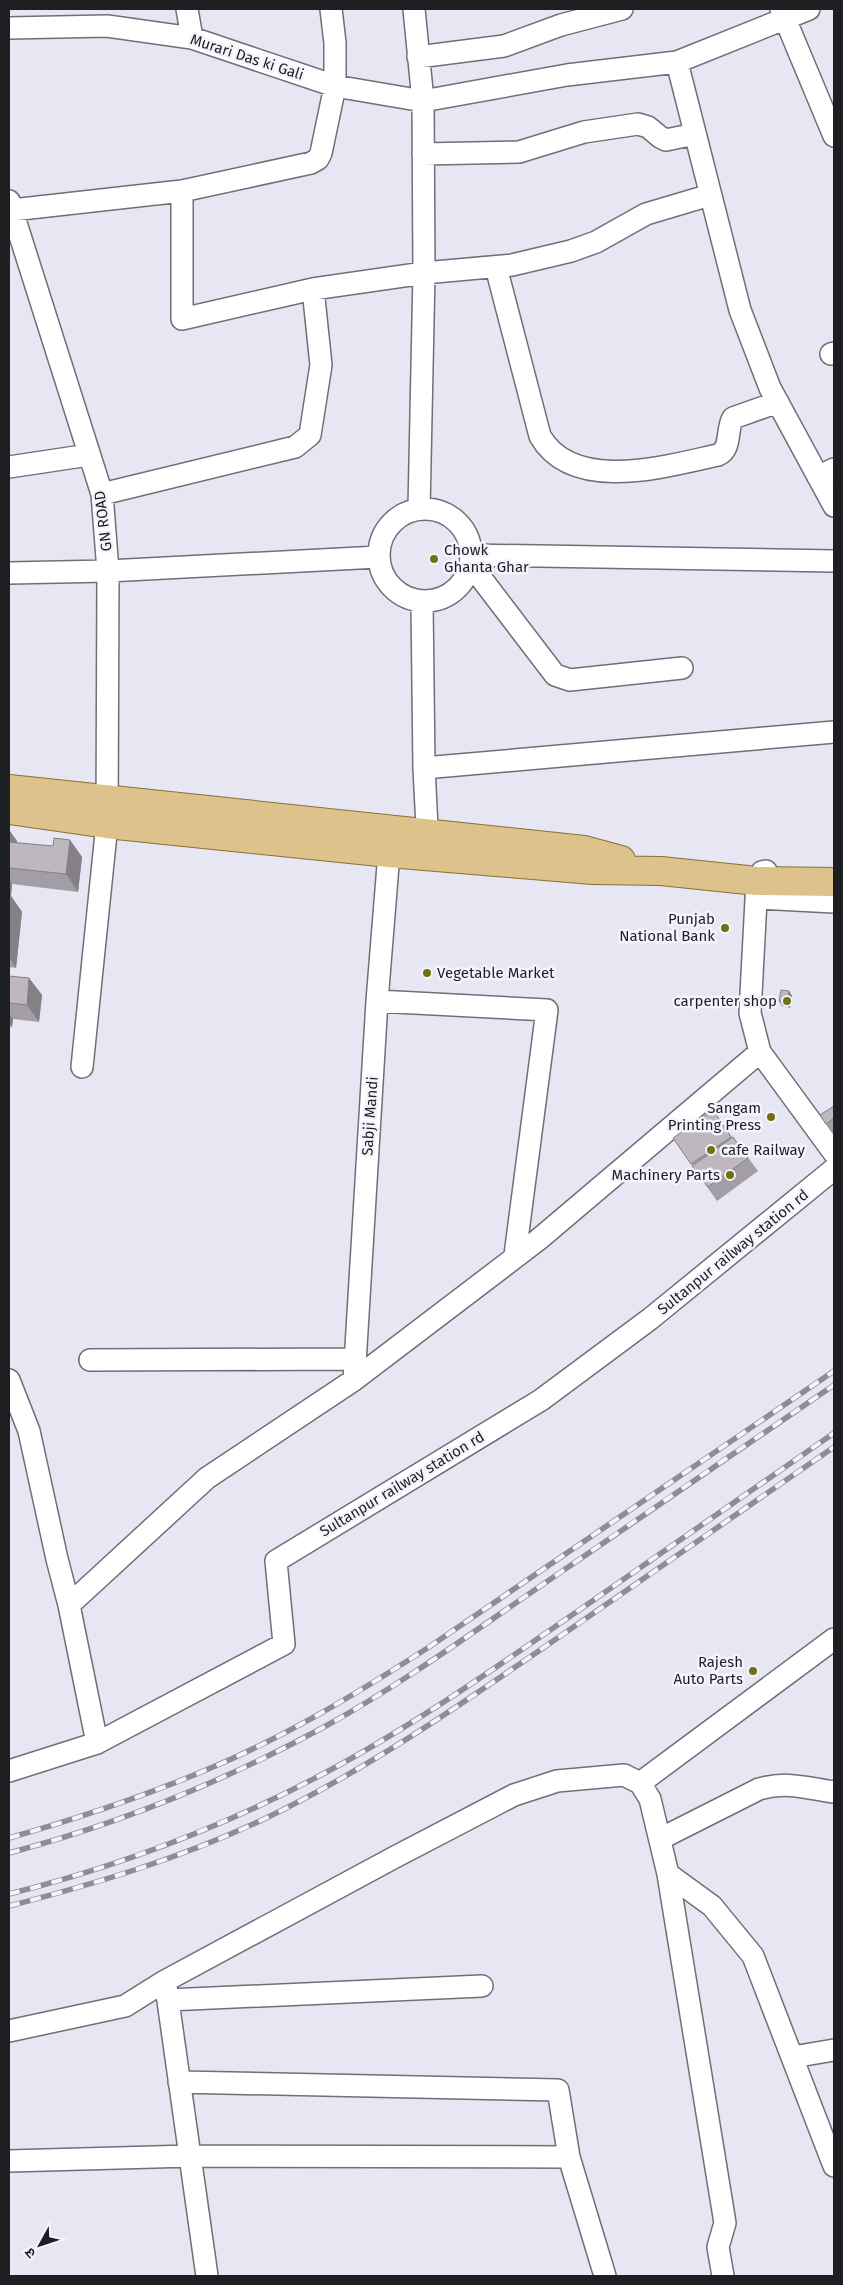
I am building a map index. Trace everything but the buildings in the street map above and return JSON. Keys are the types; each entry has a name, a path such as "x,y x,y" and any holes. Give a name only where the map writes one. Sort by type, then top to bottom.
{"main road":[{"path":"9,789 107,812 389,853 428,845"},
{"path":"9,810 107,812 428,845 593,870 661,871 761,887 834,882"}],"street":[{"path":"187,9 192,38"},
{"path":"10,205 182,191 311,163 321,153 335,86 335,43 331,9"},
{"path":"414,9 423,100 424,273 419,509"},
{"path":"418,57 504,46 561,25 622,9"},
{"name":"Murari Das ki Gali","path":"9,28 108,17 192,38 335,86 423,100 567,75 677,62 783,14 808,9"},
{"path":"783,14 834,136"},
{"path":"677,62 740,310 752,348 778,402 826,473 834,506"},
{"path":"423,154 519,152 584,132 638,124 648,127 666,140 695,134"},
{"path":"182,191 182,319 313,290 424,273 496,267 583,248 646,214 710,194"},
{"name":"GN ROAD","path":"10,205 102,494 108,571 107,812 82,1067"},
{"path":"496,267 540,436 550,449 570,464 597,472 656,467 718,455 724,452 726,448 730,422 733,418 778,402"},
{"path":"102,494 295,447 310,435 321,365 313,290"},
{"path":"9,467 89,455"},
{"path":"419,509 441,512 459,524 470,543 471,560 461,585 444,599 422,602 400,595 384,579 378,557 383,534 398,517 419,509"},
{"path":"9,573 108,571 378,557"},
{"path":"471,560 834,561"},
{"path":"471,560 555,675 562,679 570,680 682,668"},
{"path":"422,602 424,768 428,845"},
{"path":"424,768 834,732"},
{"name":"Sabji Mandi","path":"354,1380 377,1001 389,853"},
{"path":"834,872 768,870 762,872 750,1013 760,1052 834,1153"},
{"path":"761,887 834,902"},
{"path":"377,1001 547,1010 515,1255"},
{"path":"69,1605 207,1478 354,1380 515,1255 538,1240 760,1052"},
{"name":"Sultanpur railway station rd","path":"9,1771 97,1743 284,1644 276,1561 541,1400 650,1319 834,1170"},
{"path":"90,1360 354,1359"},
{"path":"9,1380 29,1431 56,1559 69,1605 97,1743"},
{"path":"640,1783 834,1639"},
{"path":"9,2031 125,2006 166,1990 395,1856 514,1795 557,1781 624,1775 640,1783 650,1799 668,1874 725,2223 718,2247 724,2276"},
{"path":"660,1839 759,1789 784,1784 834,1792"},
{"path":"668,1874 712,1906 753,1956 834,2166"},
{"path":"166,1990 482,1986"},
{"path":"166,1990 207,2276"},
{"path":"793,2057 834,2050"},
{"path":"179,2082 558,2090 569,2157 604,2276"},
{"path":"9,2160 190,2156 569,2157"}],"railway":[{"path":"9,1838 109,1807 182,1780 293,1729 429,1647 834,1371"},
{"path":"9,1853 90,1829 210,1783 287,1747 355,1710 444,1652 834,1385"},
{"path":"9,1894 89,1871 168,1844 246,1812 354,1757 482,1677 834,1433"},
{"path":"9,1906 73,1889 169,1858 262,1820 339,1780 414,1735 487,1686 834,1447"}],"place":[{"name":"Chowk Ghanta Ghar","path":"434,559"},
{"name":"Punjab National Bank","path":"725,928"},
{"name":"Vegetable Market","path":"427,973"},
{"name":"carpenter shop","path":"787,1001"},
{"name":"Sangam Printing Press","path":"771,1117"},
{"name":"cafe Railway","path":"711,1150"},
{"name":"Machinery Parts","path":"730,1175"},
{"name":"Rajesh Auto Parts","path":"753,1671"}]}
